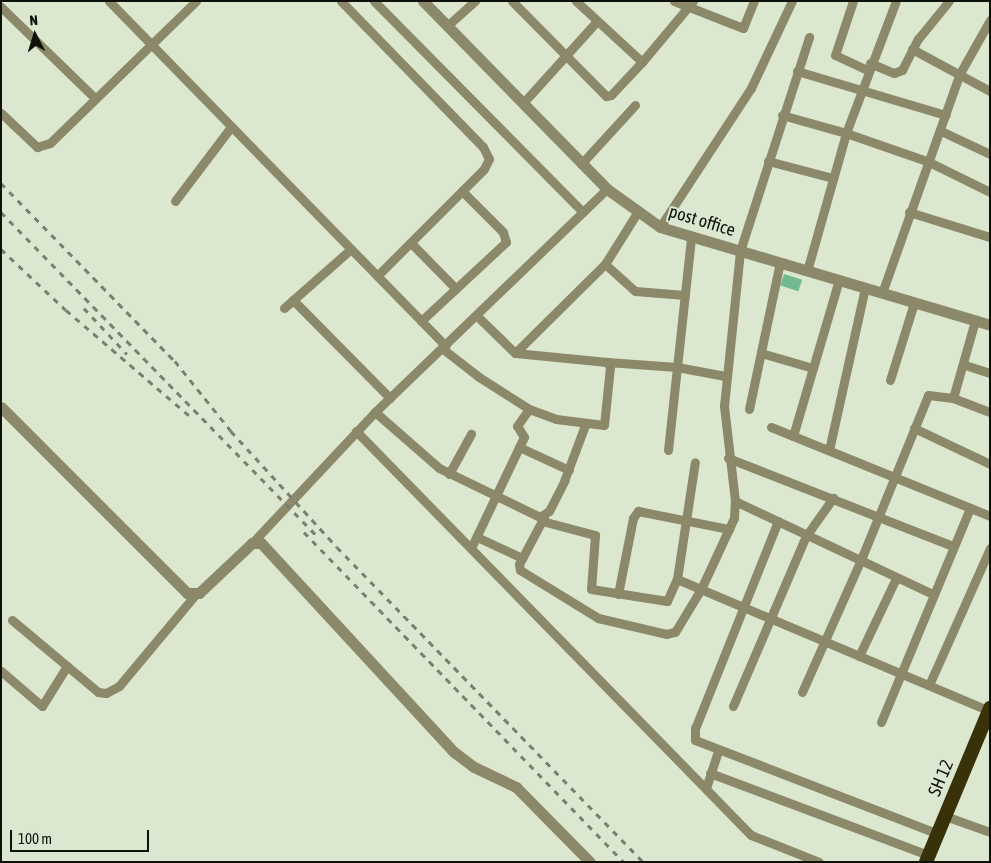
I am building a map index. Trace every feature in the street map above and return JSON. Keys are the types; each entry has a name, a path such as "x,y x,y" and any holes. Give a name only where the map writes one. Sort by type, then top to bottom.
{"highway":[{"name":"SH 12","path":"927,858 986,731 989,709"}],"street":[{"path":"109,1 422,321 444,348 479,378 529,409 585,425 599,427 605,423 610,367 607,362"},
{"path":"1,114 37,147 50,143 196,1"},
{"path":"341,1 484,147 488,154 488,164 378,276"},
{"path":"374,1 583,212"},
{"name":"post office","path":"423,1 607,189 660,227 691,238 740,250 990,325"},
{"path":"447,26 476,1"},
{"path":"512,1 606,96 611,95 642,62 692,4"},
{"path":"576,1 642,62"},
{"path":"674,1 692,4 744,28 754,1"},
{"path":"660,227 751,88 792,1"},
{"path":"852,1 835,56 889,72 898,72 912,49 949,1"},
{"path":"807,271 846,133 869,66 896,1"},
{"path":"1,7 95,98"},
{"path":"882,293 927,161 941,131 960,75 990,20"},
{"path":"523,103 597,21"},
{"path":"585,425 569,470 522,558 520,570 593,616 666,634 675,632 700,589 729,529 735,502 724,419 726,376 740,250 782,115 809,37"},
{"path":"912,49 989,90"},
{"path":"798,71 946,116"},
{"path":"581,164 635,105"},
{"path":"782,115 846,133 927,161 990,192"},
{"path":"175,201 231,127"},
{"path":"941,131 990,154"},
{"path":"768,161 833,178"},
{"path":"12,620 98,692 112,691 195,595 252,543 356,431 607,189"},
{"path":"422,321 506,242 502,232 462,191"},
{"path":"909,212 990,237"},
{"path":"515,353 605,264 638,213"},
{"path":"668,450 691,238"},
{"path":"411,243 456,289"},
{"path":"284,308 351,249"},
{"path":"749,408 780,262"},
{"path":"605,264 634,291 685,294"},
{"path":"793,436 839,280"},
{"path":"829,450 865,288"},
{"path":"293,300 390,398"},
{"path":"890,380 914,303"},
{"path":"477,316 515,353 677,367 726,376"},
{"path":"953,398 965,365 974,321"},
{"path":"761,353 813,368"},
{"path":"965,365 990,373"},
{"path":"802,692 860,562 928,395 953,398 990,412"},
{"path":"1,408 187,592 195,595"},
{"path":"472,548 519,448 524,435 517,426 529,409"},
{"path":"375,412 419,453 449,474 497,495 543,519 593,533 594,556 589,586 595,591 667,601 677,579 695,462"},
{"path":"771,427 990,516"},
{"path":"914,428 990,464"},
{"path":"356,431 756,838 820,862"},
{"path":"449,474 471,434"},
{"path":"519,448 569,470"},
{"path":"728,458 953,546"},
{"path":"733,706 769,618 806,536 833,498"},
{"path":"735,502 860,562 933,594"},
{"path":"881,722 970,508"},
{"path":"618,594 634,513 643,511 687,522 729,529"},
{"path":"778,521 742,605 694,734 695,740 938,834"},
{"path":"477,537 522,558"},
{"path":"252,543 257,542 264,546 454,752 474,767 506,780 516,788 590,862"},
{"path":"929,685 990,548"},
{"path":"859,656 896,578"},
{"path":"677,579 742,605 823,642 989,709"},
{"path":"1,671 42,706 67,666"},
{"path":"706,788 718,750"},
{"path":"710,773 927,858"},
{"path":"945,816 990,832"}],"building":[{"path":"784,274 802,280 798,291 780,285"}],"railway":[{"path":"1,183 175,361 231,431 337,547 643,862"},
{"path":"1,212 317,536"},
{"path":"1,249 66,310 192,418"},
{"path":"84,308 127,354"},
{"path":"304,532 624,862"}]}
